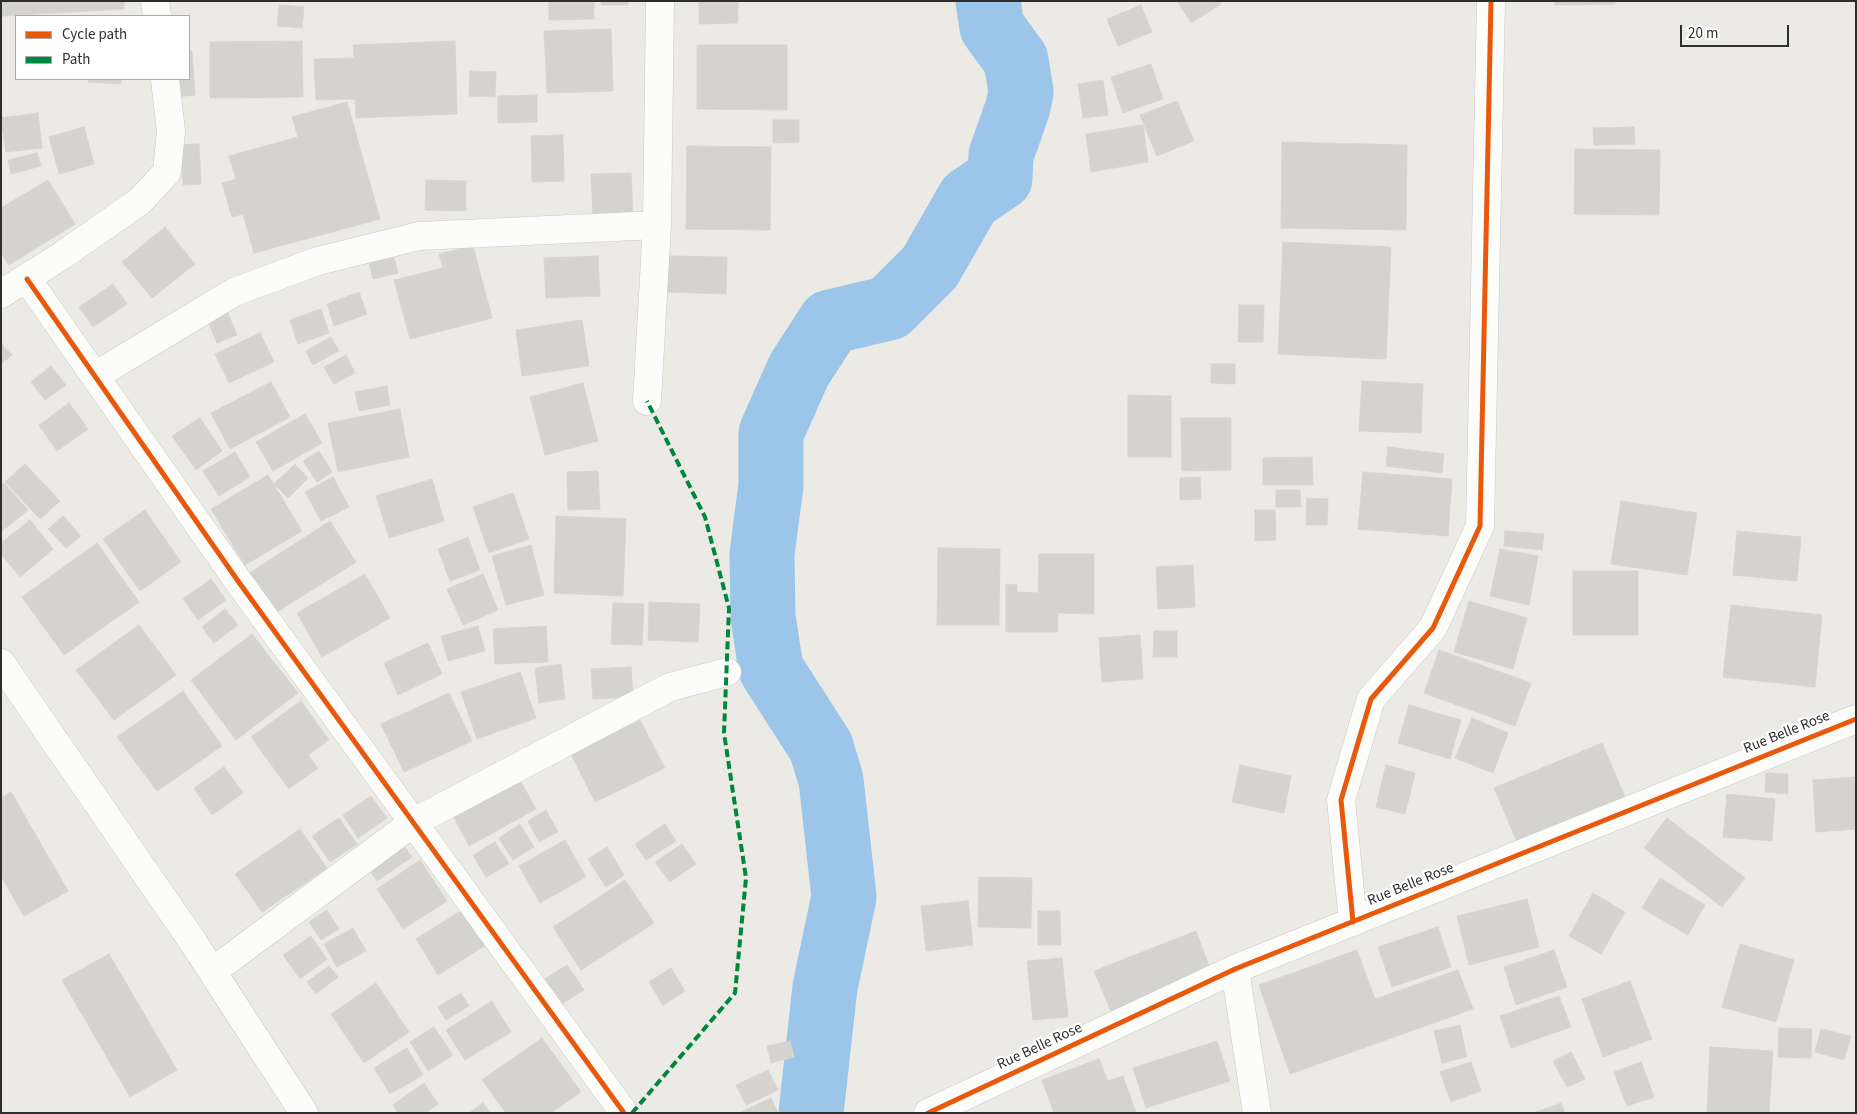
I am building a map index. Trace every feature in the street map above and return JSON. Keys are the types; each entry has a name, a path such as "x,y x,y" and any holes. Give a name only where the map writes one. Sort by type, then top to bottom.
{"street":[{"path":"155,1 157,15"},
{"path":"646,401 657,225 660,1"},
{"path":"1353,922 1341,800 1370,699 1433,628 1480,526 1491,1"},
{"path":"1,294 140,201 167,172 171,131 165,80"},
{"path":"95,376 234,292 318,261 419,236 657,225"},
{"path":"26,279 238,581 624,1113"},
{"path":"1,663 213,971 304,1113"},
{"path":"213,971 414,822 670,687 727,672"},
{"name":"Rue Belle Rose","path":"928,1113 1235,969 1856,719"},
{"path":"1235,969 1257,1113"}],"building":[{"path":"1,1 124,1 124,9 2,16"},
{"path":"549,1 594,1 594,19 549,20"},
{"path":"601,1 628,1 628,5 601,5"},
{"path":"699,1 738,1 738,23 699,24"},
{"path":"1177,1 1219,1 1221,4 1191,23"},
{"path":"1555,1 1615,1 1615,4 1555,5"},
{"path":"279,5 304,7 302,28 277,26"},
{"path":"1141,5 1152,32 1118,46 1107,19"},
{"path":"611,29 613,91 547,93 544,31"},
{"path":"302,41 303,97 210,98 210,42"},
{"path":"455,41 457,114 356,118 355,99 316,100 314,59 354,58 353,45"},
{"path":"697,45 787,45 787,110 697,109"},
{"path":"190,51 192,51 195,95 174,97 172,80 190,80"},
{"path":"1151,64 1163,99 1123,113 1111,77"},
{"path":"470,71 496,72 495,97 469,96"},
{"path":"89,80 121,80 121,84 88,82"},
{"path":"1103,80 1108,115 1083,118 1078,84"},
{"path":"537,95 537,122 498,123 498,96"},
{"path":"1177,101 1194,141 1157,156 1140,115"},
{"path":"347,102 380,219 254,253 243,214 232,217 222,183 236,179 229,156 298,137 292,117"},
{"path":"38,113 42,148 6,152 1,118"},
{"path":"773,120 799,120 799,142 773,143"},
{"path":"1143,125 1148,162 1091,172 1086,134"},
{"path":"84,127 94,164 59,174 49,137"},
{"path":"1634,127 1635,144 1594,145 1593,128"},
{"path":"563,135 564,181 532,182 531,136"},
{"path":"1282,142 1407,145 1406,230 1281,228"},
{"path":"199,144 201,184 183,185 181,145"},
{"path":"687,146 771,147 770,230 686,229"},
{"path":"1575,149 1660,150 1659,215 1574,214"},
{"path":"37,153 41,166 11,174 8,160"},
{"path":"631,173 633,213 593,215 591,174"},
{"path":"48,180 75,224 9,265 1,253 1,208"},
{"path":"426,180 466,181 466,211 425,210"},
{"path":"165,227 195,264 152,298 122,262"},
{"path":"1283,242 1391,247 1386,359 1278,354"},
{"path":"473,246 492,318 410,339 394,280 443,268 439,254"},
{"path":"393,254 398,273 373,279 368,259"},
{"path":"598,256 600,296 546,298 544,258"},
{"path":"667,256 727,257 726,294 667,292"},
{"path":"113,284 127,304 93,327 79,307"},
{"path":"359,292 367,314 334,326 327,304"},
{"path":"1239,305 1264,305 1263,342 1238,342"},
{"path":"226,309 237,335 217,343 206,317"},
{"path":"321,309 329,333 298,344 290,320"},
{"path":"582,320 589,366 522,376 516,330"},
{"path":"260,333 274,362 229,383 215,354"},
{"path":"331,337 339,351 313,365 306,351"},
{"path":"1,343 12,355 1,364"},
{"path":"346,355 355,373 334,384 324,367"},
{"path":"1211,364 1235,364 1235,384 1211,383"},
{"path":"51,366 66,385 45,400 31,382"},
{"path":"1362,381 1423,384 1421,433 1359,431"},
{"path":"271,382 290,417 230,449 211,413"},
{"path":"583,383 598,441 545,455 530,397"},
{"path":"387,386 390,405 359,411 355,392"},
{"path":"1128,395 1171,396 1171,457 1128,457"},
{"path":"69,403 88,429 57,451 39,425"},
{"path":"400,409 409,457 338,472 328,423"},
{"path":"305,414 322,443 273,471 256,442"},
{"path":"200,418 222,451 196,470 172,436"},
{"path":"1181,418 1231,418 1231,470 1182,471"},
{"path":"1388,447 1444,454 1442,473 1386,466"},
{"path":"319,451 332,472 317,482 303,461"},
{"path":"235,452 250,477 219,496 203,471"},
{"path":"1312,457 1313,485 1263,485 1263,458"},
{"path":"25,464 60,501 40,519 5,482"},
{"path":"295,464 308,478 288,498 274,484"},
{"path":"598,471 600,509 568,510 567,472"},
{"path":"1363,472 1452,479 1448,536 1358,529"},
{"path":"268,475 302,531 245,565 211,509"},
{"path":"333,477 349,507 321,521 305,492"},
{"path":"1200,477 1201,499 1180,500 1180,478"},
{"path":"432,479 444,521 389,538 376,496"},
{"path":"4,483 28,510 1,532 1,486"},
{"path":"1276,490 1300,490 1301,507 1276,507"},
{"path":"513,493 529,539 489,553 473,507"},
{"path":"1307,498 1328,499 1327,525 1306,525"},
{"path":"1621,501 1697,513 1687,575 1611,564"},
{"path":"145,510 181,562 140,591 103,539"},
{"path":"1255,510 1275,510 1276,540 1255,541"},
{"path":"63,516 81,536 66,548 48,529"},
{"path":"556,516 626,519 623,596 554,593"},
{"path":"30,520 53,549 20,577 1,554 1,543"},
{"path":"330,521 356,562 274,614 248,574"},
{"path":"1505,531 1544,534 1542,550 1504,546"},
{"path":"1737,531 1801,537 1797,581 1733,575"},
{"path":"468,537 480,570 450,581 438,549"},
{"path":"97,543 139,602 64,655 22,597"},
{"path":"531,545 544,595 506,605 492,556"},
{"path":"938,548 1000,549 999,625 937,625"},
{"path":"1500,549 1538,556 1529,605 1490,596"},
{"path":"1039,554 1094,554 1094,614 1058,613 1058,632 1006,632 1006,584 1017,585 1017,592 1038,593"},
{"path":"1193,565 1195,607 1158,609 1156,567"},
{"path":"1573,571 1638,571 1638,635 1573,635"},
{"path":"365,574 390,618 322,657 297,613"},
{"path":"483,574 498,610 463,625 447,589"},
{"path":"211,579 226,600 198,620 183,599"},
{"path":"1469,601 1527,618 1513,669 1454,652"},
{"path":"649,602 700,604 698,642 648,640"},
{"path":"613,603 644,604 642,645 611,644"},
{"path":"1731,605 1822,615 1815,687 1723,677"},
{"path":"225,609 238,625 214,643 202,627"},
{"path":"139,625 176,675 114,720 76,670"},
{"path":"478,626 485,651 448,661 441,636"},
{"path":"546,626 548,662 495,664 493,629"},
{"path":"1154,631 1177,631 1177,657 1153,657"},
{"path":"252,634 298,693 236,740 191,680"},
{"path":"1140,635 1143,679 1102,682 1099,638"},
{"path":"428,643 442,674 398,695 384,663"},
{"path":"1439,650 1531,683 1515,726 1424,693"},
{"path":"561,664 565,699 539,703 535,668"},
{"path":"631,667 633,697 593,699 591,669"},
{"path":"520,672 536,718 477,739 461,692"},
{"path":"183,691 222,746 157,791 117,737"},
{"path":"449,693 472,741 404,772 381,724"},
{"path":"301,701 329,740 308,755 318,768 289,789 251,737"},
{"path":"1409,705 1461,720 1450,759 1398,743"},
{"path":"1472,718 1508,733 1493,773 1455,758"},
{"path":"640,720 665,768 595,802 571,754"},
{"path":"1602,743 1625,797 1517,842 1494,788"},
{"path":"1240,765 1291,776 1284,813 1232,802"},
{"path":"1386,765 1415,773 1405,814 1376,807"},
{"path":"224,767 243,793 212,815 194,788"},
{"path":"1766,773 1788,774 1788,794 1765,792"},
{"path":"517,775 536,809 469,846 451,812"},
{"path":"1856,777 1856,829 1816,832 1813,780"},
{"path":"11,792 68,891 24,916 1,876 1,798"},
{"path":"1727,794 1775,799 1772,841 1723,837"},
{"path":"371,796 387,818 358,838 343,815"},
{"path":"546,810 558,832 539,842 528,821"},
{"path":"339,818 357,844 330,862 312,836"},
{"path":"1667,818 1745,878 1722,907 1644,848"},
{"path":"520,824 534,847 513,860 499,838"},
{"path":"665,824 676,841 646,860 635,844"},
{"path":"300,829 327,868 262,912 235,874"},
{"path":"565,840 586,877 540,903 519,866"},
{"path":"495,842 509,864 486,877 473,855"},
{"path":"682,844 696,864 670,882 655,862"},
{"path":"404,846 412,857 377,881 369,870"},
{"path":"607,847 624,875 606,887 588,859"},
{"path":"420,860 447,901 403,929 377,889"},
{"path":"979,877 1032,878 1031,928 978,927"},
{"path":"1660,878 1705,905 1688,935 1642,908"},
{"path":"625,880 654,923 581,970 553,927"},
{"path":"1593,893 1625,912 1601,954 1569,936"},
{"path":"1527,899 1539,947 1469,965 1457,916"},
{"path":"968,901 973,945 926,951 921,906"},
{"path":"464,909 486,945 438,975 416,939"},
{"path":"327,910 339,929 321,940 309,922"},
{"path":"1038,911 1060,911 1061,945 1038,945"},
{"path":"1438,927 1451,967 1392,987 1378,947"},
{"path":"353,928 366,951 337,967 324,944"},
{"path":"1196,931 1211,972 1111,1011 1094,971"},
{"path":"311,936 327,959 300,979 283,955"},
{"path":"1740,944 1794,960 1776,1022 1722,1007"},
{"path":"1357,950 1375,999 1458,970 1473,1009 1290,1074 1259,985"},
{"path":"1554,950 1567,987 1516,1005 1504,967"},
{"path":"109,954 177,1070 130,1097 62,980"},
{"path":"1062,958 1068,1017 1033,1020 1027,961"},
{"path":"567,965 584,990 562,1004 545,979"},
{"path":"329,966 338,977 316,994 307,982"},
{"path":"671,968 685,991 663,1005 649,982"},
{"path":"1630,981 1652,1039 1603,1057 1582,999"},
{"path":"376,983 409,1032 364,1063 331,1014"},
{"path":"461,993 469,1006 446,1020 438,1007"},
{"path":"1559,996 1571,1027 1511,1048 1500,1016"},
{"path":"492,1001 511,1032 465,1060 446,1030"},
{"path":"1460,1025 1467,1057 1442,1063 1434,1031"},
{"path":"434,1027 453,1055 428,1071 410,1042"},
{"path":"1779,1028 1812,1029 1811,1058 1778,1057"},
{"path":"1821,1029 1851,1036 1844,1060 1815,1052"},
{"path":"542,1038 581,1092 551,1113 506,1113 482,1080"},
{"path":"790,1041 794,1057 771,1063 767,1046"},
{"path":"1217,1041 1230,1081 1146,1108 1133,1068"},
{"path":"1710,1047 1773,1051 1769,1113 1707,1113"},
{"path":"407,1048 423,1075 390,1094 374,1068"},
{"path":"1571,1052 1585,1079 1567,1087 1553,1061"},
{"path":"1099,1059 1108,1081 1123,1076 1136,1113 1054,1113 1042,1080"},
{"path":"1471,1062 1481,1091 1451,1102 1440,1072"},
{"path":"1641,1062 1654,1097 1627,1106 1614,1072"},
{"path":"768,1070 778,1090 746,1105 736,1085"},
{"path":"424,1083 438,1104 425,1113 398,1113 393,1105"},
{"path":"771,1098 778,1113 739,1113"},
{"path":"483,1103 490,1113 469,1113"},
{"path":"1561,1103 1565,1113 1534,1113"}],"waterway":[{"path":"811,1113 825,987 844,897 831,780 821,747 771,669 763,617 762,554 771,485 771,433 799,370 830,322 889,308 930,267 969,199 1000,178 1001,155 1018,107 1021,92 1016,60 992,27 988,1"}],"marked path":[{"path":"632,1113 735,993 746,878 724,733 729,608 705,517 647,401"}],"cycle path":[{"path":"1353,922 1341,800 1371,699 1433,628 1480,526 1491,1"},
{"path":"27,279 238,581 624,1113"},
{"path":"928,1113 1235,969 1856,719"}]}
